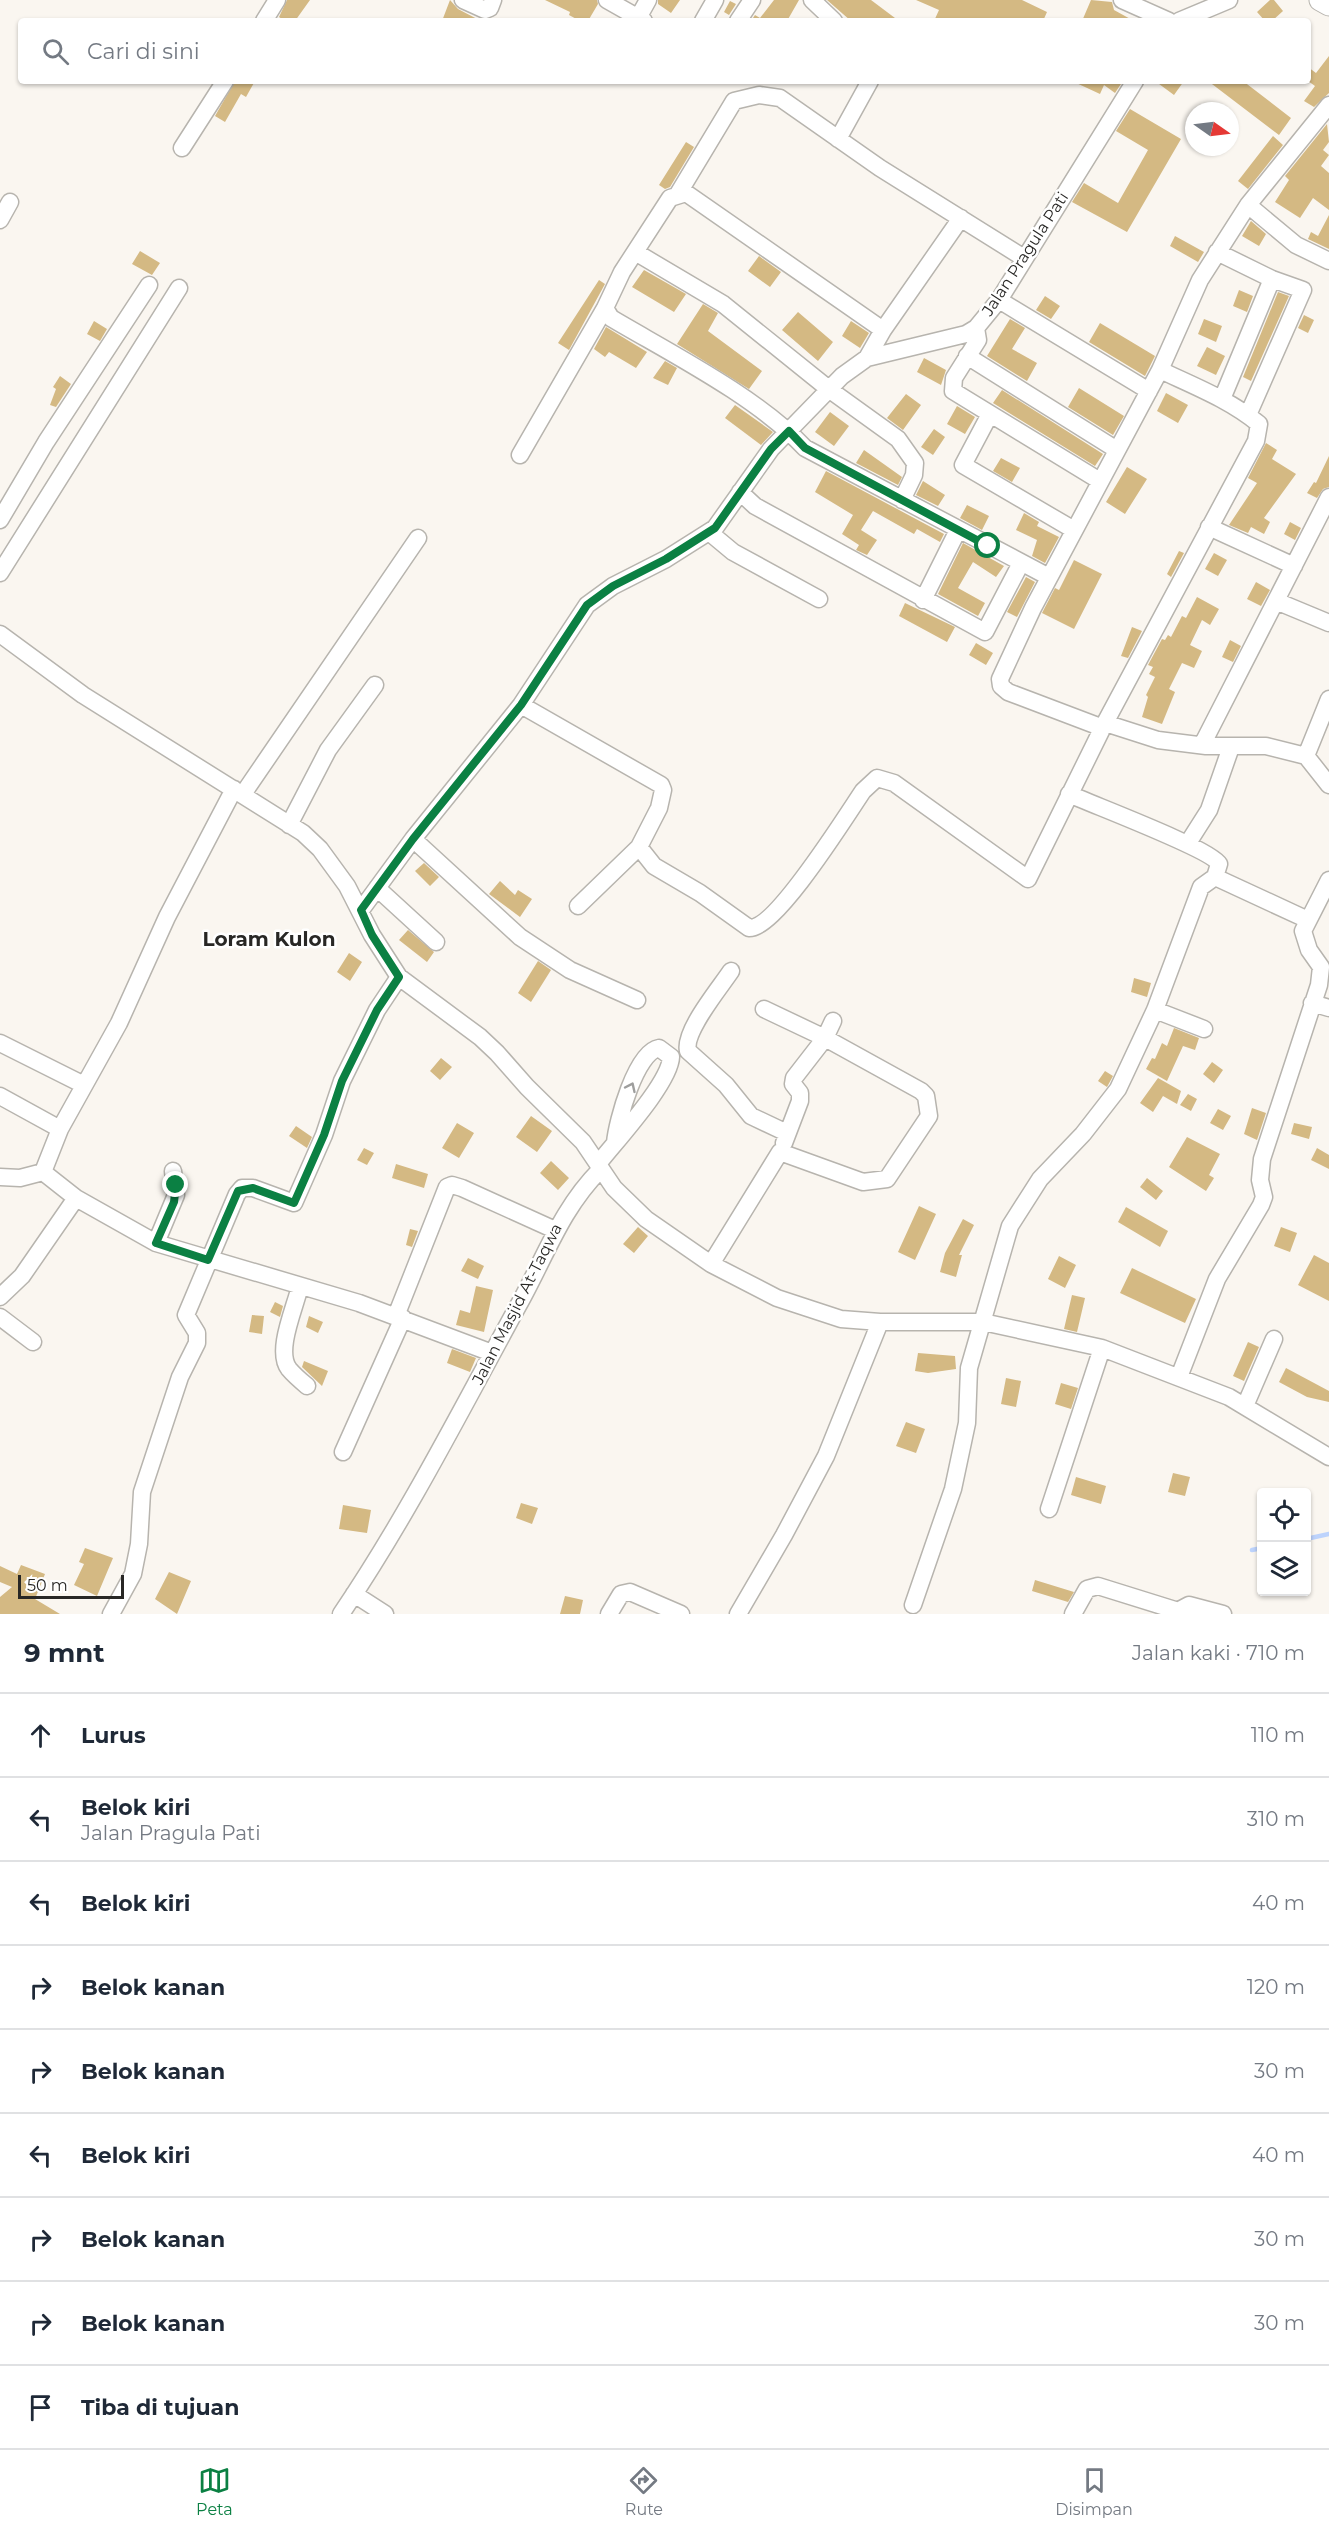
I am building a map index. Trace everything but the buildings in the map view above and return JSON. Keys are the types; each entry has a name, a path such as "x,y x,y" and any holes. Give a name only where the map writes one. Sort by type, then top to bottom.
{"main road":[{"path":"1320,0 1329,5"}],"street":[{"path":"266,18 277,0"},
{"path":"463,0 485,9 490,8 493,0"},
{"path":"607,0 639,18"},
{"path":"641,18 648,0"},
{"path":"705,18 715,0"},
{"path":"740,18 752,0"},
{"path":"812,0 831,18"},
{"path":"1122,0 1162,18"},
{"path":"1186,18 1229,0"},
{"path":"182,148 223,84"},
{"path":"838,139 868,84"},
{"name":"Jalan Pragula Pati","path":"361,910 413,839 521,705 587,605 613,586 666,559 709,532 771,449 842,376 867,358 966,334 976,328 999,300 1133,84"},
{"path":"678,194 734,101 759,95 780,98 838,139 1024,258"},
{"path":"1329,105 1248,205 1200,280 1160,370 1049,577 1000,679 1001,686 1008,692 1104,725 1158,740 1231,747 1266,746 1306,756 1329,785"},
{"path":"520,455 604,308 622,272 637,253 670,198 678,194 690,194 883,330"},
{"path":"0,220 10,202"},
{"path":"1248,205 1296,246 1329,261"},
{"path":"867,358 883,330 961,218"},
{"path":"1217,252 1272,279 1303,290 1248,415"},
{"path":"637,253 723,303 830,390 898,439 913,458 914,475 902,500"},
{"path":"1222,399 1272,279"},
{"path":"0,519 46,442 149,285"},
{"path":"0,573 179,288"},
{"path":"999,300 1149,391"},
{"path":"604,308 611,318 707,374 789,431 805,448 1049,577"},
{"path":"976,328 978,339 954,378 953,391 1100,481"},
{"path":"968,356 1117,450"},
{"path":"639,847 654,866 700,893 745,927 754,928 793,893 863,791 878,778 894,783 1029,879 1104,725 1256,441 1259,424 1248,415 1222,399 1160,370"},
{"path":"990,414 963,465 1074,530"},
{"path":"740,492 755,506 985,632 1021,563"},
{"path":"1202,745 1329,497"},
{"path":"1209,527 1294,566"},
{"path":"923,600 958,530"},
{"path":"709,532 733,552 819,598"},
{"path":"43,1172 60,1129 119,1023 166,916 238,792 418,538"},
{"path":"1276,601 1329,622"},
{"path":"0,634 83,695 289,825 320,849 361,910 372,935 399,977 480,1037 542,1103 573,1132 599,1167 646,1219 711,1264 750,1286 797,1305 842,1319 880,1322 983,1322 1102,1347 1208,1387 1245,1406 1329,1457"},
{"path":"289,825 328,750 375,685"},
{"path":"1306,756 1329,699"},
{"path":"521,705 661,785 663,790 659,808 639,847 578,906"},
{"path":"1188,843 1209,810 1231,747"},
{"path":"913,1605 953,1490 967,1423 969,1368 1010,1226 1040,1179 1083,1134 1118,1089 1155,1010 1201,887 1215,877 1217,861 1188,843 1069,794"},
{"path":"413,839 520,937 570,970 637,1000"},
{"path":"1215,877 1308,920"},
{"path":"1179,1377 1217,1279 1264,1197 1260,1180 1262,1159 1321,1006 1319,985 1323,959 1305,941 1303,931 1329,880"},
{"path":"377,888 436,942"},
{"path":"731,971 691,1032 686,1045 688,1051 726,1085 751,1116 787,1133"},
{"path":"111,1614 133,1574 138,1558 142,1492 180,1377 196,1343 197,1333 186,1315 238,1191 253,1188 294,1203 324,1135 342,1081 377,1010 399,977"},
{"path":"764,1008 825,1038 921,1091 926,1096 929,1116 887,1179 863,1182 780,1152"},
{"path":"1155,1010 1204,1029"},
{"path":"711,1264 780,1152 800,1097 800,1093 794,1089 794,1078 825,1038 833,1021"},
{"path":"0,1043 84,1086"},
{"name":"Jalan Masjid At-Taqwa","path":"354,1594 427,1476 526,1292 555,1230 576,1196 654,1093 670,1066 671,1057 659,1048 652,1049 646,1055 619,1116 615,1143"},
{"path":"0,1096 60,1129"},
{"path":"156,1243 176,1195 172,1171"},
{"path":"0,1177 20,1178 43,1172"},
{"path":"43,1172 75,1198 156,1243 399,1317 492,1353"},
{"path":"343,1452 399,1317 447,1187 452,1185 462,1188 555,1230"},
{"path":"0,1297 22,1276 75,1198"},
{"path":"300,1286 282,1344 288,1369 307,1386"},
{"path":"0,1317 33,1342"},
{"path":"738,1614 826,1456 880,1322"},
{"path":"1245,1406 1274,1339"},
{"path":"1049,1509 1102,1347"},
{"path":"1073,1614 1087,1589 1098,1586 1174,1612 1189,1605 1223,1614"},
{"path":"609,1614 621,1594 630,1592 681,1614"},
{"path":"341,1614 354,1594 385,1614"}],"waterway":[{"path":"1311,1538 1329,1534"},
{"path":"1252,1550 1257,1549"}],"district":[{"name":"Loram Kulon","path":"269,939"}],"route":[{"path":"176,1185 176,1195 171,1212 156,1243 208,1260 238,1191 242,1188 253,1188 294,1203 324,1135 342,1081 377,1010 399,977 372,935 361,910 413,839 521,705 587,605 613,586 666,559 715,528 771,449 789,431 805,448 988,546"}]}
